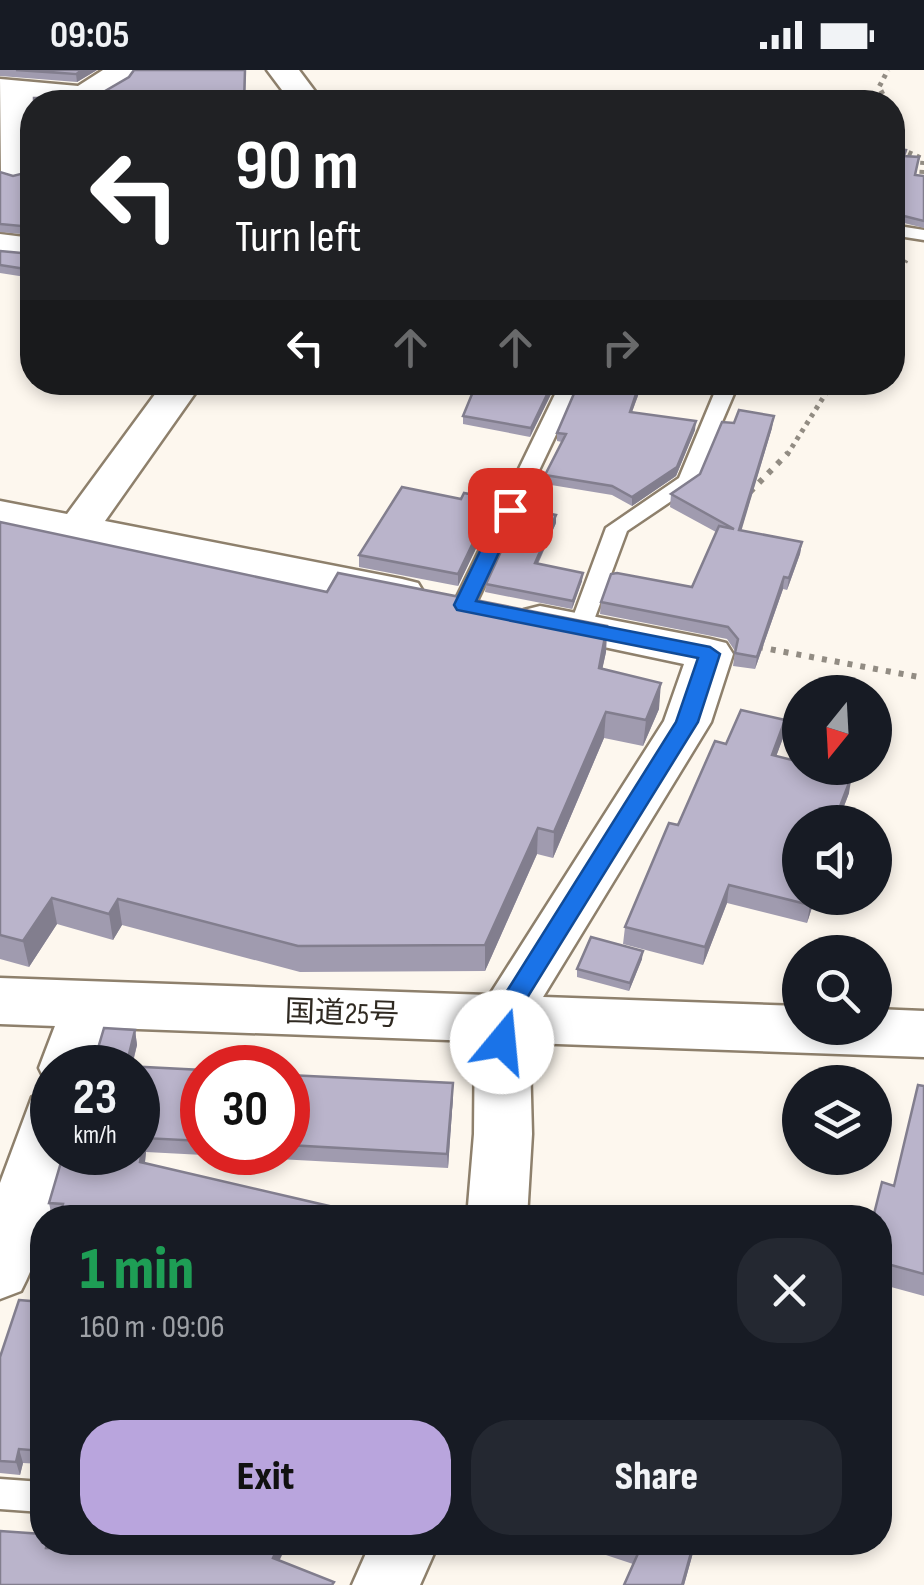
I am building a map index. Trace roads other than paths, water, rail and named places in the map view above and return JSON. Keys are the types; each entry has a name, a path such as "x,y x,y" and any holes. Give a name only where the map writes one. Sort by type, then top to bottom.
{"highway":[{"name":"国道25号","path":"0,1002 924,1034"}],"street":[{"path":"101,90 121,70"},
{"path":"8,89 13,170"},
{"path":"77,530 175,395"},
{"path":"0,514 710,654 687,722 502,1018 503,1134 498,1205"},
{"path":"75,1045 88,1004"},
{"path":"30,1205 38,1175"},
{"path":"16,1267 30,1207"},
{"path":"386,1585 400,1555"}],"lane":[{"path":"464,605 565,395"},
{"path":"580,628 617,528 688,481 724,395"},
{"path":"0,1494 30,1495"}]}
